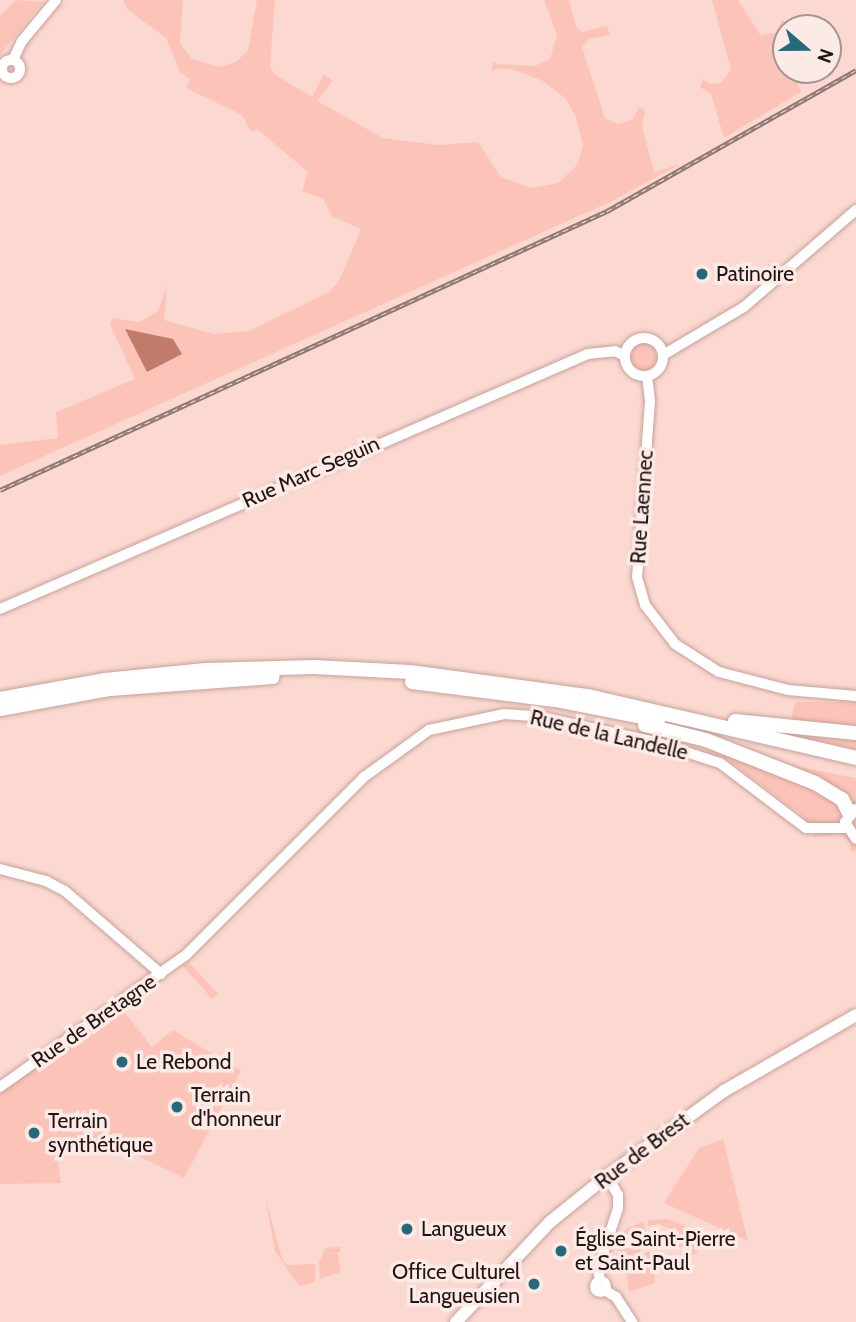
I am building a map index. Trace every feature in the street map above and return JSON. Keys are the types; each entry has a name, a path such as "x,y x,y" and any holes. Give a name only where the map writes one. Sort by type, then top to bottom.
{"highway":[{"path":"0,699 164,673 314,667 474,678 681,716 856,758"},
{"path":"0,709 110,689 286,676 441,685 569,702 856,767"},
{"path":"441,685 590,712 706,740 827,788 842,799 850,816"},
{"path":"681,716 856,733"}],"main road":[{"name":"Rue de Brest","path":"456,1322 489,1293 550,1222 607,1176 733,1085 856,1016"}],"street":[{"path":"2,74 9,77 17,75 20,68 13,60 22,41 56,0"},
{"path":"663,355 658,344 647,338 630,344 625,356 631,371 647,376 657,371 663,355 744,307 856,210"},
{"name":"Rue Marc Seguin","path":"0,610 581,357 615,351 625,356"},
{"name":"Rue Laennec","path":"647,376 650,401 638,577 645,605 675,644 719,672 788,690 856,696"},
{"name":"Rue de la Landelle","path":"187,954 364,777 407,742 466,719 536,716 655,742 720,763 806,828 850,816"},
{"path":"850,816 856,838"},
{"path":"0,869 46,881 65,891 161,974"},
{"name":"Rue de Bretagne","path":"0,1087 187,954"},
{"path":"607,1176 618,1195 618,1208 597,1269 602,1286 616,1297 632,1322"}],"shaded area":[{"path":"16,0 43,2 0,55 0,16"},
{"path":"123,0 183,0 180,43 192,59 220,67 236,62 248,50 257,0 275,0 270,66 274,74 312,97 324,74 333,81 317,101 383,138 439,145 478,142 501,177 531,188 558,183 577,165 583,146 576,117 566,99 543,81 512,69 498,68 492,72 493,60 497,64 535,66 550,59 557,35 544,0 569,0 576,26 582,32 607,26 610,35 589,39 582,47 605,118 618,124 633,119 639,107 645,110 642,126 654,172 681,164 610,202 0,476 0,445 58,438 56,412 135,379 110,324 112,318 139,322 158,311 167,285 164,320 214,334 249,331 329,292 339,281 361,229 332,216 323,199 302,191 308,172 257,129 251,132 242,115 186,88 190,79 180,73 166,38 127,9"},
{"path":"712,0 738,0 761,36 772,33 772,84 798,84 801,92 724,138 711,94 700,87 703,79 710,84 721,83 731,70"},
{"path":"125,329 173,339 182,354 147,372"},
{"path":"644,342 655,346 659,357 655,368 644,372 633,368 629,357 633,346"},
{"path":"795,702 856,702 856,749 771,731 791,721"},
{"path":"718,752 856,778 856,851 851,852 850,842 839,834 815,837 803,816"},
{"path":"188,961 218,994 212,999 183,966"},
{"path":"121,1008 152,1047 173,1030 241,1071 184,1178 119,1147 83,1147 58,1161 61,1183 0,1184 0,1091"},
{"path":"723,1139 748,1241 664,1203 699,1148"},
{"path":"265,1196 282,1259 287,1265 315,1264 315,1282 299,1286 275,1251"},
{"path":"668,1219 694,1230 697,1254 685,1256 683,1246 676,1247 673,1230 659,1224 648,1226 648,1220"},
{"path":"643,1221 647,1236 638,1237 641,1254 653,1251 655,1283 629,1292 626,1268 611,1270 625,1230"},
{"path":"340,1247 340,1252 331,1254 338,1254 341,1272 320,1279 319,1262 325,1248"}],"railway":[{"path":"0,490 607,211 856,70"}],"place":[{"name":"Patinoire","path":"702,274"},
{"name":"Le Rebond","path":"122,1062"},
{"name":"Terrain d'honneur","path":"177,1107"},
{"name":"Terrain synthétique","path":"34,1133"},
{"name":"Langueux","path":"407,1229"},
{"name":"Église Saint-Pierre et Saint-Paul","path":"561,1251"},
{"name":"Office Culturel Langueusien","path":"534,1284"}]}
